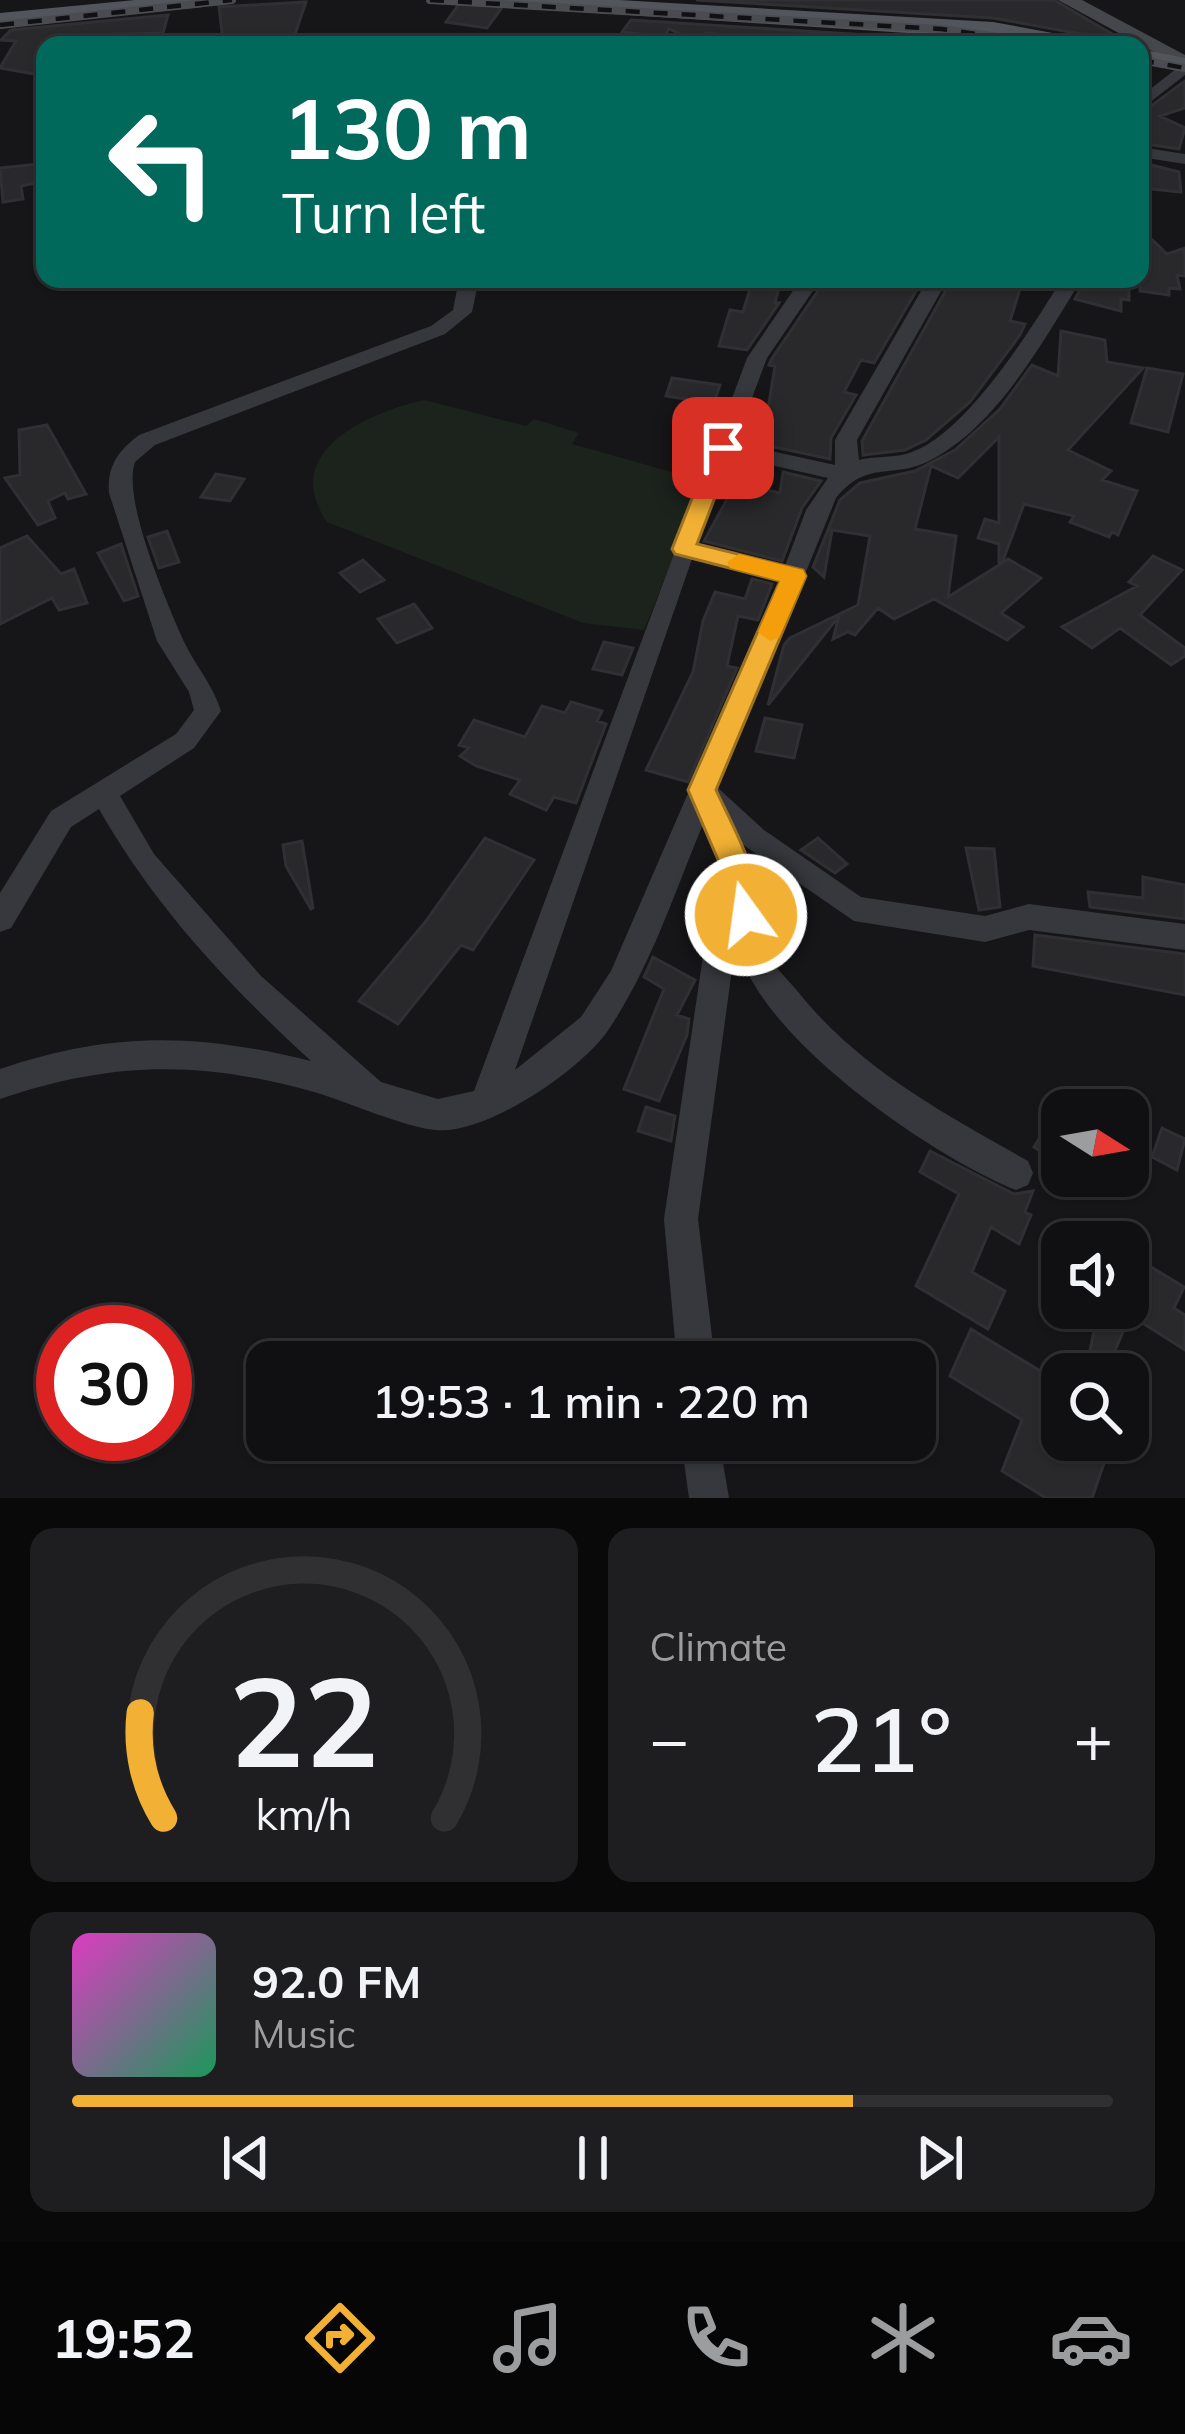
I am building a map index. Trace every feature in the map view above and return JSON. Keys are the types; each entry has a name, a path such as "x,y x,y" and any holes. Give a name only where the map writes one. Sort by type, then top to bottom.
{"main road":[{"path":"0,20 203,0"},
{"path":"506,0 993,29 1031,36"},
{"path":"1149,58 1185,65"}],"street":[{"path":"1068,0 1133,36"},
{"path":"1149,45 1185,65 1149,96"},
{"path":"1149,153 1185,159"},
{"path":"0,919 62,819 185,741 208,711 202,691 170,641 120,493 118,472 128,453 147,440 438,330 462,312 467,288"},
{"path":"486,1104 757,358 805,288"},
{"path":"0,1084 32,1071 122,1052 200,1051 307,1074 438,1115 486,1104 545,1069 592,1027 623,979 794,576 802,542 848,461 846,440 933,288"},
{"path":"723,448 841,474 863,465 919,458 983,404 1066,288"},
{"path":"684,549 794,576"},
{"path":"702,790 737,869 755,961 796,1013 840,1059 903,1108 1016,1173"},
{"path":"702,790 754,838 854,908 985,928 1029,917 1185,938"},
{"path":"104,792 144,862 250,986 371,1094"},
{"path":"694,1341 681,1219 727,896 737,869"},
{"path":"704,1461 710,1498"}],"shaded area":[{"path":"424,400 526,426 534,419 579,433 572,444 704,481 644,630 583,623 327,522 315,497 314,475 322,456 356,426"}],"building":[{"path":"696,0 1054,0 1116,36 1084,36 993,18"},
{"path":"306,2 294,36 222,36 219,7"},
{"path":"459,4 501,9 487,28 446,22"},
{"path":"168,15 163,33 36,36 36,74 0,68 16,41 1,40 11,30"},
{"path":"631,20 881,36 684,36 669,29 665,36 622,32"},
{"path":"1185,81 1185,108 1160,116 1185,128 1179,149 1149,144 1149,107"},
{"path":"36,164 36,183 21,186 23,199 3,202 0,168"},
{"path":"1149,164 1179,172 1181,192 1149,189"},
{"path":"1149,237 1167,254 1185,248 1185,276 1177,275 1180,289 1169,288 1169,295 1140,291 1149,288"},
{"path":"750,288 779,288 775,303 779,303 747,350 719,346 730,310 743,312"},
{"path":"820,288 918,288 874,363 861,360 844,392 856,395 831,438 830,459 741,440 753,409 768,409 775,366 769,365"},
{"path":"947,288 1020,288 1010,321 1025,324 970,402 926,440 905,450 863,455 862,441"},
{"path":"1081,288 1129,288 1129,300 1121,299 1121,311 1075,299"},
{"path":"1061,331 1105,340 1107,362 1143,368 1068,450 1111,471 1102,480 1137,491 1118,535 1112,532 1109,537 1070,522 1074,516 1024,504 1002,563 1008,559 1041,578 1001,613 1023,627 1007,640 934,599 894,619 878,608 855,635 848,632 833,639 839,616 768,705 790,638 858,605 870,536 832,530 824,577 813,567 840,500 860,483 915,471 955,450 1000,409 1032,365 1058,376","holes":["999,437 999,523 985,519 978,538 999,544 999,565 948,597 956,536 915,529 931,466 958,478"]},
{"path":"1147,368 1183,374 1168,432 1131,423"},
{"path":"672,378 720,385 714,403 666,396"},
{"path":"47,425 86,494 68,499 65,493 48,501 55,518 38,525 5,478 20,475 19,430"},
{"path":"783,472 821,481 802,508 782,561 704,541 736,483 780,493"},
{"path":"216,474 244,479 230,501 201,497"},
{"path":"167,531 179,562 159,568 148,537"},
{"path":"27,536 61,574 74,569 87,603 59,610 52,598 0,624 0,548"},
{"path":"121,544 138,596 124,601 98,553"},
{"path":"1153,556 1182,570 1140,615 1185,648 1185,656 1171,665 1120,628 1092,648 1062,627 1137,586 1129,582"},
{"path":"363,560 384,580 360,592 340,573"},
{"path":"752,579 772,584 758,620 738,616 727,666 737,668 688,782 646,770 693,672 703,621 715,592 745,599"},
{"path":"414,604 432,628 397,643 378,619"},
{"path":"604,642 633,648 622,675 593,669"},
{"path":"571,702 602,711 597,721 606,724 576,803 554,797 546,810 510,794 520,780 460,756 469,748 459,745 474,720 525,737 542,706 565,713"},
{"path":"765,718 802,725 794,758 756,751"},
{"path":"485,838 534,860 473,950 461,945 398,1024 359,1001 426,921"},
{"path":"818,838 847,864 835,873 801,850"},
{"path":"302,841 311,909 286,866 283,845"},
{"path":"966,848 994,849 1000,907 979,910"},
{"path":"1143,877 1185,885 1185,919 1090,907 1088,892 1143,898"},
{"path":"1035,935 1185,954 1185,995 1033,966"},
{"path":"653,957 695,980 677,1015 689,1019 687,1035 659,1101 624,1089 664,989 644,977"},
{"path":"646,1107 675,1116 671,1141 638,1131"},
{"path":"1162,1128 1185,1139 1177,1170 1152,1157"},
{"path":"930,1151 1014,1194 1033,1191 1025,1212 1031,1215 1019,1244 991,1227 972,1272 1005,1291 988,1329 916,1286 959,1194 920,1172"},
{"path":"1149,1266 1184,1287 1174,1308 1185,1315 1185,1350 1149,1327"},
{"path":"971,1329 1041,1371 1041,1461 1105,1461 1092,1498 1046,1498 1002,1471 1022,1420 950,1376"},
{"path":"1095,1329 1124,1329 1114,1353 1089,1353"}],"railway":[{"path":"0,25 232,0"},
{"path":"430,0 941,29 992,36"},
{"path":"1149,62 1185,68"}],"slow traffic":[{"path":"739,562 794,576 770,632"}],"route":[{"path":"723,448 684,549 794,576 702,790 737,869 746,915"}]}
